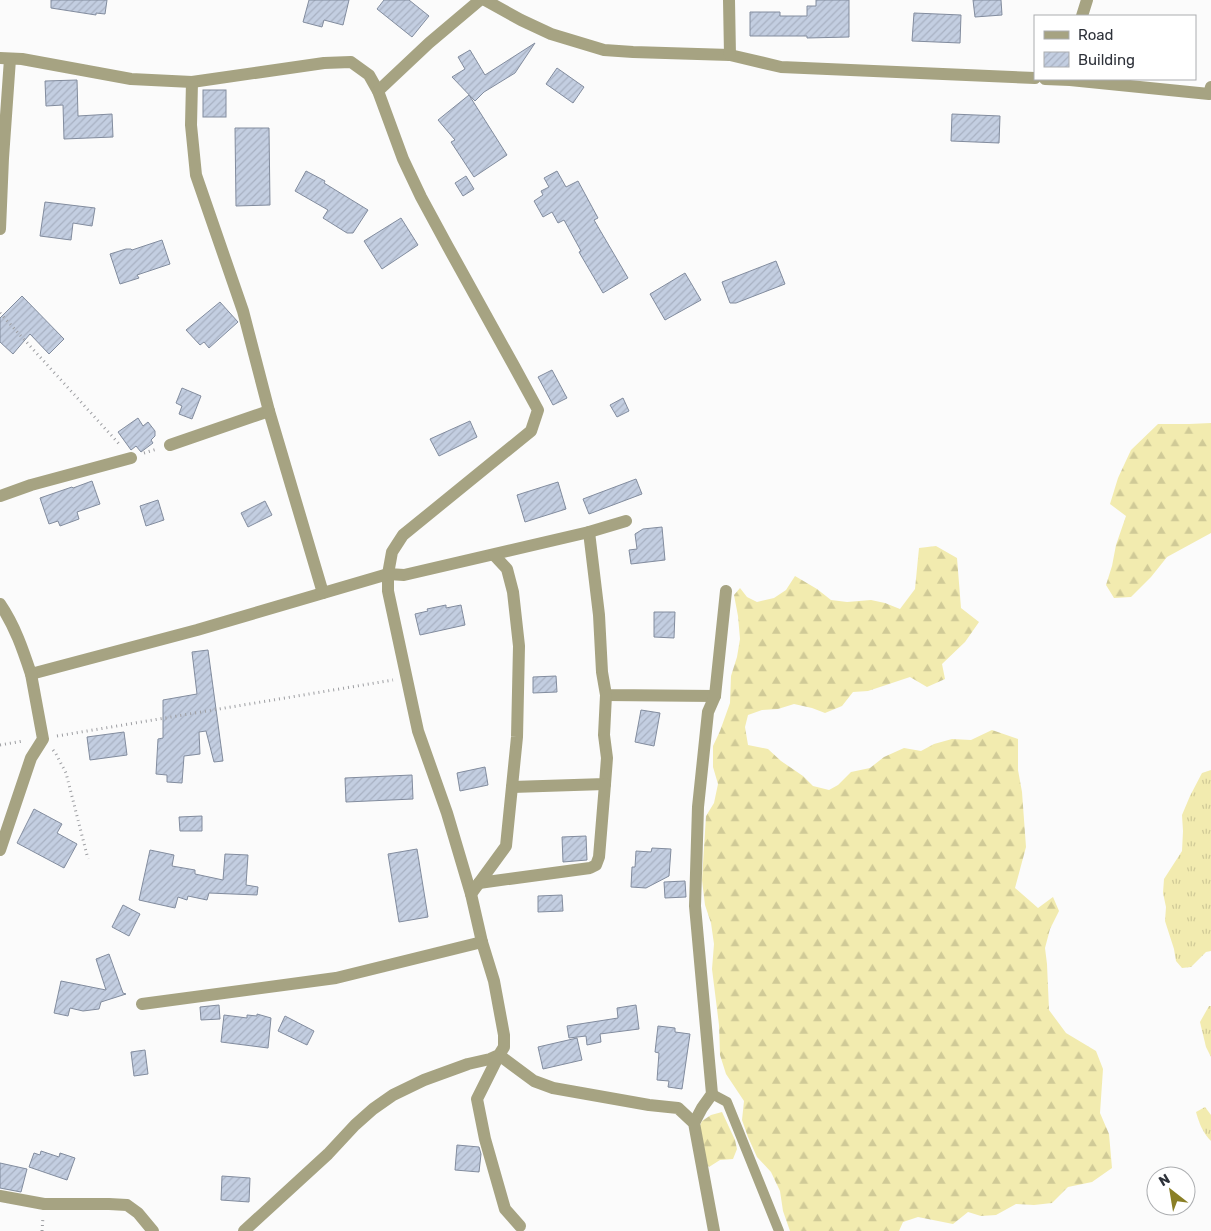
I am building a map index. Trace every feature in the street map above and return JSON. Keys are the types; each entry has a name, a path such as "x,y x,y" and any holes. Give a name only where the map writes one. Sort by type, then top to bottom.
{"street":[{"path":"730,0 730,55"},
{"path":"1082,15 1086,0"},
{"path":"378,91 429,43 488,1 521,20 551,34 604,50 730,55 781,67 1034,78"},
{"path":"0,229 5,58 22,59 131,79 192,82 324,63 351,62 369,75 378,91 403,159 421,197 538,410 531,431 403,534 392,552 388,574 388,591 418,731 471,894 482,942 494,981 504,1034 504,1047 476,1099 505,1209 520,1226"},
{"path":"1079,80 1209,94 1211,87"},
{"path":"192,82 191,125 196,175 244,311 269,411 323,593"},
{"path":"170,445 269,411"},
{"path":"0,496 31,485 131,458"},
{"path":"31,674 197,630 388,574 404,576 589,532 626,520"},
{"path":"480,883 590,868 596,865 607,758 604,735 606,695 602,672 599,615 589,532"},
{"path":"471,894 506,846 517,738 519,646 514,592 507,569 494,555"},
{"path":"694,1123 712,1094 695,906 698,806 708,712 715,696 726,591"},
{"path":"0,604 10,618 31,674 43,739 31,758 0,850"},
{"path":"606,695 715,696"},
{"path":"512,787 604,784"},
{"path":"142,1004 336,978 482,942"},
{"path":"499,1055 534,1081 553,1088 649,1105 678,1108 694,1123 714,1231"},
{"path":"244,1231 328,1154 355,1125 393,1095 424,1080 499,1055"},
{"path":"0,1196 44,1204 127,1205 138,1213 153,1231"}],"lane":[{"path":"712,1094 728,1102 779,1231"}],"path":[{"path":"0,313 60,377 131,458 170,445"},
{"path":"0,745 406,678"},
{"path":"43,739 56,754 66,773 88,859"}],"green space":[{"path":"1211,423 1211,533 1167,557 1131,597 1114,598 1106,585 1116,545 1126,516 1110,504 1118,478 1131,450 1158,424"},
{"path":"936,546 957,558 961,608 979,622 965,642 942,664 945,679 927,687 910,677 868,691 853,692 842,706 825,713 794,704 778,709 762,710 748,715 745,727 748,745 768,749 813,786 829,790 838,785 851,772 870,768 884,757 904,748 921,751 934,744 952,739 971,740 992,730 1018,739 1018,770 1022,792 1026,847 1015,888 1038,908 1053,897 1059,911 1050,929 1045,948 1049,1010 1066,1033 1096,1051 1103,1069 1100,1113 1109,1134 1112,1168 1092,1182 1068,1187 1052,1203 1016,1204 996,1215 981,1216 968,1212 953,1224 918,1217 903,1222 899,1231 790,1231 783,1211 780,1191 771,1172 757,1157 748,1137 742,1120 744,1101 726,1074 720,1055 719,1025 712,969 714,944 711,923 705,905 702,880 706,816 714,803 718,784 713,767 713,746 730,703 731,676 740,639 734,595 740,588 747,597 757,602 774,598 786,590 795,576 831,600 847,602 871,600 900,609 915,589 919,548"},
{"path":"1211,770 1211,951 1206,952 1191,967 1182,968 1176,961 1165,921 1164,879 1182,851 1182,815 1190,796 1202,773"},
{"path":"1209,1006 1211,1006 1211,1057 1206,1047 1200,1022"},
{"path":"1205,1107 1211,1115 1211,1141 1202,1128 1196,1112"},
{"path":"722,1112 735,1140 737,1149 733,1159 720,1160 709,1167 704,1160 698,1130 702,1121 711,1115"}],"building":[{"path":"51,0 107,0 105,14 96,13 96,15 51,8"},
{"path":"309,0 349,0 343,25 324,20 322,27 303,22"},
{"path":"384,0 409,0 429,16 412,37 377,9"},
{"path":"816,0 849,0 849,37 750,36 750,12 780,12 780,16 807,16 807,6 816,6"},
{"path":"973,0 1001,0 1002,15 975,17"},
{"path":"914,13 961,15 960,43 912,41"},
{"path":"535,43 515,73 484,92 475,101 452,77 465,69 458,57 470,50 485,75"},
{"path":"557,68 584,87 573,103 546,84"},
{"path":"77,80 78,116 112,114 113,137 64,139 63,105 46,106 45,81"},
{"path":"203,90 226,90 226,117 203,117"},
{"path":"469,95 507,155 474,177 451,142 455,140 438,120"},
{"path":"952,114 1000,116 999,143 951,141"},
{"path":"235,128 269,128 270,205 236,206"},
{"path":"306,171 325,181 324,183 368,210 353,233 347,233 323,218 328,210 295,191"},
{"path":"557,171 566,187 578,181 598,218 594,220 628,278 603,293 579,252 581,251 564,220 558,223 552,212 543,217 534,201 543,195 541,191 549,187 544,178"},
{"path":"466,176 474,189 463,196 455,183"},
{"path":"45,202 95,208 92,226 73,223 71,240 40,236"},
{"path":"401,218 418,245 382,269 364,241"},
{"path":"162,240 170,264 137,275 139,278 120,284 110,254 126,249 132,250"},
{"path":"776,261 785,284 736,303 730,303 722,282"},
{"path":"685,273 701,300 665,320 650,294"},
{"path":"22,296 64,339 49,354 30,334 13,354 0,342 0,318"},
{"path":"220,302 238,322 209,348 204,342 200,345 186,330"},
{"path":"552,370 567,398 553,405 538,377"},
{"path":"182,388 201,396 192,419 179,414 182,406 176,403"},
{"path":"623,398 629,411 617,417 610,405"},
{"path":"138,418 143,426 148,422 155,431 155,436 151,440 153,443 141,452 136,446 131,450 118,432"},
{"path":"470,421 477,437 439,456 430,439"},
{"path":"636,479 642,494 589,514 583,499"},
{"path":"92,481 100,504 77,512 79,519 60,526 58,521 49,524 40,498"},
{"path":"558,482 566,509 525,522 517,495"},
{"path":"158,500 164,520 146,526 140,506"},
{"path":"265,501 272,515 248,527 241,513"},
{"path":"662,527 665,560 631,564 629,550 637,549 635,534 643,529"},
{"path":"446,605 446,608 461,605 465,625 420,635 415,614"},
{"path":"654,612 675,612 674,638 654,637"},
{"path":"208,650 223,761 214,762 206,731 199,732 200,754 184,756 182,783 167,782 167,775 156,774 158,739 163,738 163,700 197,694 192,652"},
{"path":"556,676 557,692 533,693 533,677"},
{"path":"641,710 660,713 654,746 635,742"},
{"path":"124,732 127,755 90,760 87,737"},
{"path":"485,767 488,785 460,791 457,773"},
{"path":"412,775 413,799 346,802 345,778"},
{"path":"34,809 62,824 57,833 77,844 64,868 17,843"},
{"path":"202,816 202,831 180,831 179,817"},
{"path":"586,836 587,860 563,862 562,837"},
{"path":"652,848 671,849 669,876 646,888 631,887 632,867 635,867 636,851 651,852"},
{"path":"417,849 428,917 399,922 388,854"},
{"path":"150,850 174,855 172,866 195,870 195,874 223,880 225,854 248,855 246,885 258,887 257,895 209,893 207,900 188,896 187,900 178,897 175,908 139,900"},
{"path":"685,881 686,897 665,898 664,882"},
{"path":"562,895 563,911 538,912 538,896"},
{"path":"123,905 140,914 129,936 112,927"},
{"path":"109,954 123,993 126,994 101,1002 99,1009 83,1011 70,1008 68,1016 54,1013 61,981 106,990 96,959"},
{"path":"219,1005 220,1019 201,1020 200,1007"},
{"path":"636,1005 639,1029 600,1034 601,1042 587,1045 586,1036 569,1038 567,1026 618,1018 617,1008"},
{"path":"257,1014 271,1018 268,1048 221,1042 224,1015 247,1018 247,1015 257,1016"},
{"path":"285,1016 314,1031 307,1045 278,1031"},
{"path":"658,1026 675,1028 675,1032 690,1034 682,1089 668,1087 669,1081 657,1080 659,1053 655,1052"},
{"path":"577,1038 582,1060 543,1069 538,1047"},
{"path":"145,1050 148,1074 134,1076 131,1052"},
{"path":"457,1145 479,1147 481,1154 479,1172 455,1170"},
{"path":"41,1151 59,1157 60,1153 75,1158 67,1180 29,1167 34,1153 40,1155"},
{"path":"0,1163 27,1169 21,1192 0,1188"},
{"path":"222,1176 250,1178 249,1202 221,1200"}]}
